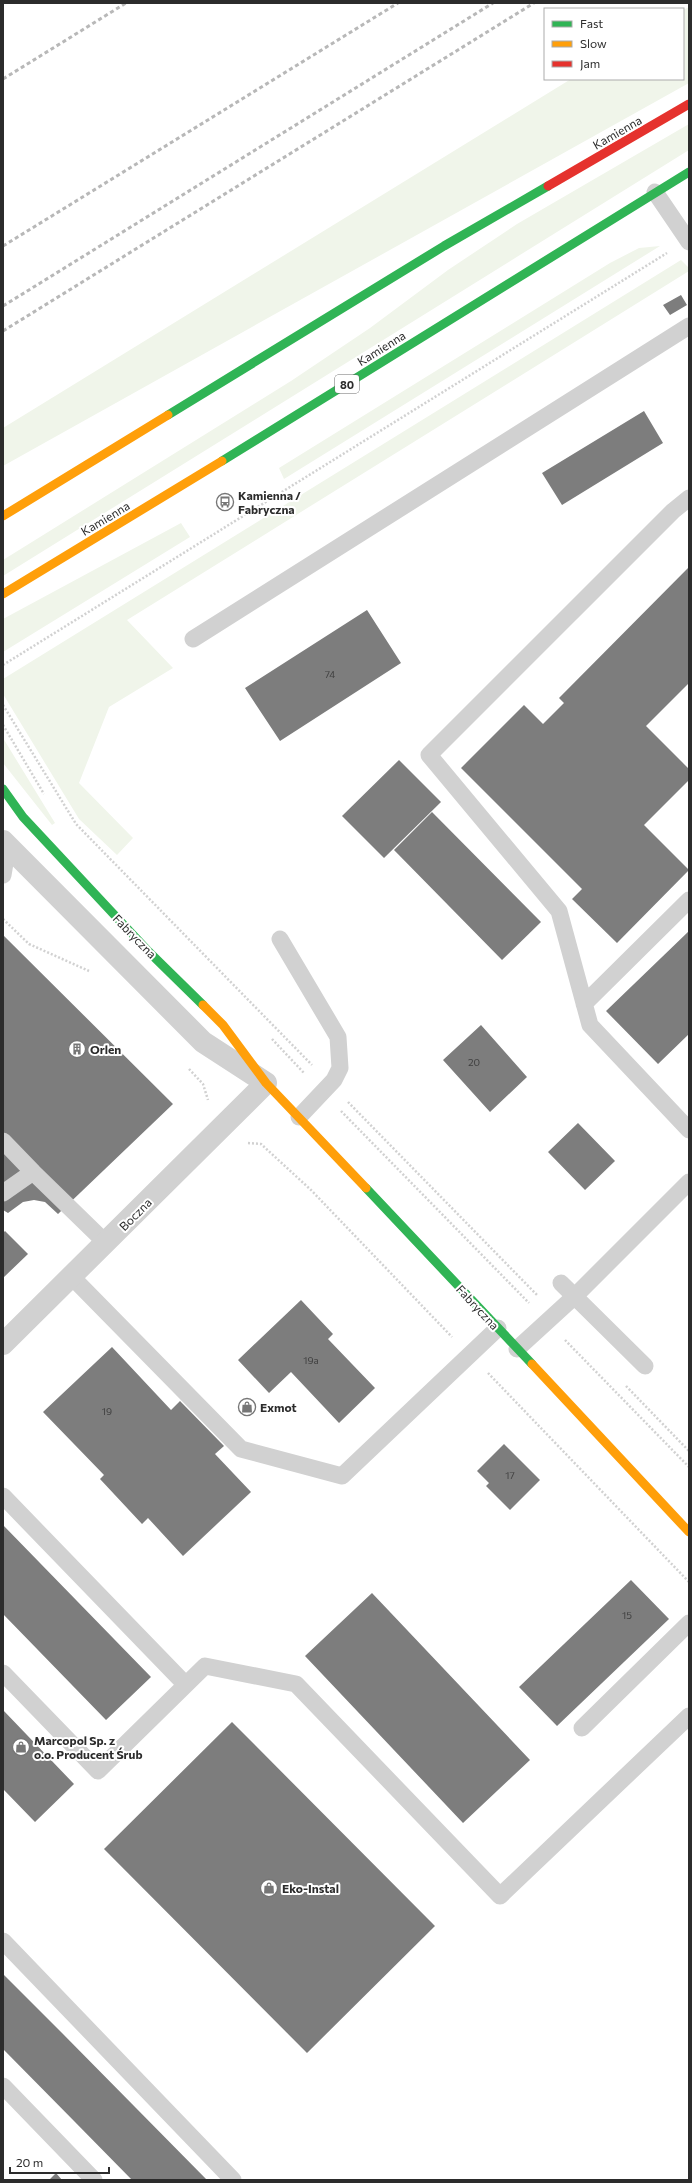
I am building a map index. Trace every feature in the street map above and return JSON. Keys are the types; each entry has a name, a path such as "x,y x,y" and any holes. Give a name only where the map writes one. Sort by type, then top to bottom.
{"main road":[{"name":"Kamienna","path":"3,516 444,246 689,104"},
{"name":"Kamienna","path":"3,594 207,471 689,172"},
{"name":"Fabryczna","path":"3,789 23,817 149,952 223,1024 266,1083 689,1532"}],"street":[{"name":"Fabryczna","path":"5,843 203,1042 266,1083"},
{"name":"Boczna","path":"3,1344 266,1083"}],"lane":[{"path":"656,192 688,241"},
{"path":"193,639 689,326"},
{"path":"689,498 673,511 429,755 559,911 590,1025 689,1130"},
{"path":"3,875 5,843"},
{"path":"584,1004 689,900"},
{"path":"280,940 338,1037 340,1068 334,1080 298,1117"},
{"path":"3,1141 32,1172 106,1243"},
{"path":"3,1193 32,1172"},
{"path":"516,1349 575,1296 689,1182"},
{"path":"72,1276 241,1449 342,1476 498,1328"},
{"path":"561,1283 645,1366"},
{"path":"3,1496 185,1684"},
{"path":"582,1728 689,1623"},
{"path":"3,1673 98,1771 205,1666 296,1684 500,1896 689,1716"},
{"path":"3,1941 234,2180"},
{"path":"3,2086 94,2180"}],"path":[{"path":"3,665 688,241"},
{"path":"3,919 29,944 95,973"},
{"path":"188,1067 203,1084 208,1100 206,1106"},
{"path":"242,1145 248,1143 261,1144 311,1190 689,1582"}],"shaded area":[{"path":"689,7 689,83 3,466 3,428 569,80 684,80 684,10"},
{"path":"689,124 689,150 3,576 3,560 291,381 370,328 448,270 517,224"},
{"path":"660,246 284,479 279,468 610,263 639,248"},
{"path":"681,260 689,268 689,271 127,620 173,668 109,707 79,783 133,838 117,855 79,819 3,694 3,679"},
{"path":"181,523 190,537 3,652 3,619"},
{"path":"3,738 55,823 52,825 3,763"}],"building":[{"path":"681,295 687,305 670,315 663,305"},
{"path":"644,411 663,443 562,505 542,473"},
{"path":"689,567 689,683 646,726 689,769 689,780 644,825 689,870 617,943 572,899 582,889 461,768 524,705 543,724 564,703 559,698"},
{"path":"367,610 401,663 280,741 245,688"},
{"path":"399,760 441,802 384,858 342,816"},
{"path":"432,812 541,922 502,960 394,850"},
{"path":"689,931 689,1034 658,1064 606,1011"},
{"name":"Orlen","path":"3,935 173,1104 58,1214 45,1202 34,1200 23,1202 8,1213 3,1210"},
{"path":"481,1025 527,1077 490,1112 443,1060"},
{"path":"578,1123 615,1161 585,1190 548,1152"},
{"path":"5,1231 28,1254 3,1278 3,1233"},
{"path":"301,1300 333,1334 328,1339 375,1388 339,1423 291,1372 269,1393 238,1360"},
{"path":"112,1347 171,1410 180,1401 224,1446 215,1454 251,1492 183,1556 148,1518 142,1524 100,1479 104,1475 43,1412"},
{"path":"504,1444 540,1480 510,1510 486,1486 489,1483 477,1471"},
{"path":"3,1525 151,1677 106,1720 3,1614"},
{"path":"631,1580 669,1619 557,1726 519,1687"},
{"path":"372,1593 530,1760 463,1823 305,1656"},
{"name":"Marcopol Sp. z o.o. Producent Śrub","path":"3,1710 74,1784 35,1822 3,1789"},
{"name":"Eko-Instal","path":"232,1722 435,1926 307,2053 104,1849"},
{"path":"3,1974 207,2180 132,2180 3,2049"},
{"path":"56,2173 62,2180 49,2180"}],"railway":[{"path":"3,79 126,3"},
{"path":"3,246 398,3"},
{"path":"3,306 493,3"},
{"path":"3,331 534,3"}],"traffic: fast":[{"path":"222,461 689,172"},
{"path":"168,415 444,246 548,186"},
{"path":"3,789 23,817 149,952 203,1005"},
{"path":"366,1188 532,1364"}],"traffic: slow":[{"path":"3,516 168,415"},
{"path":"3,594 222,461"},
{"path":"203,1005 223,1025 266,1083 366,1188"},
{"path":"532,1364 689,1532"}],"traffic: jam":[{"path":"548,186 689,104"}],"place":[{"name":"Kamienna / Fabryczna","path":"225,502"},
{"name":"Orlen","path":"77,1049"},
{"name":"Exmot","path":"247,1407"},
{"name":"Marcopol Sp. z o.o. Producent Śrub","path":"21,1747"},
{"name":"Eko-Instal","path":"269,1888"}]}
